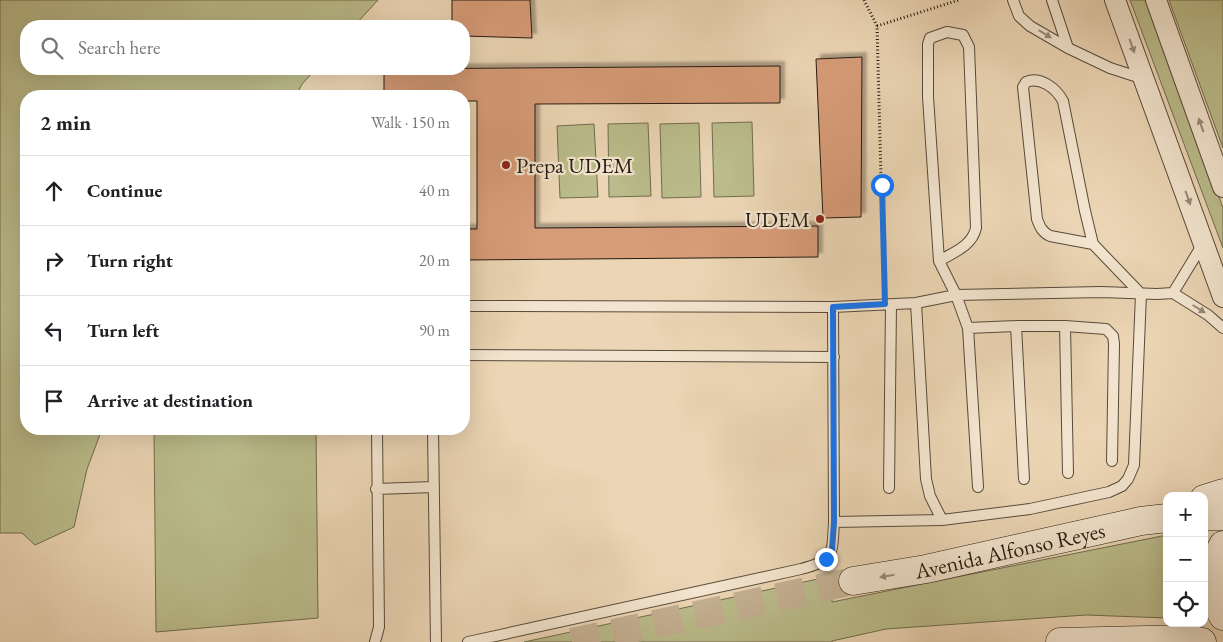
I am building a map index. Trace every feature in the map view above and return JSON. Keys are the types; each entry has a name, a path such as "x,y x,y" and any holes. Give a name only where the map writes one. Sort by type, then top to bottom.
{"main road":[{"path":"1208,498 1223,493"},
{"path":"1208,516 1223,516"},
{"name":"Avenida Alfonso Reyes","path":"853,581 926,569 1154,520"},
{"path":"1223,545 1216,556 1212,572 1214,595 1223,616"},
{"path":"1060,642 1188,639 1202,642"}],"street":[{"path":"1115,0 1223,297"},
{"path":"1156,0 1223,187"}],"lane":[{"path":"1013,0 1019,16 1025,22 1068,48 1110,68 1144,79"},
{"path":"1052,0 1068,48"},
{"path":"939,261 967,245 972,239 976,228 969,47 963,35 947,32 930,38 928,44 928,97 939,261 956,295 968,328 978,487"},
{"path":"834,522 942,520 1030,509 1109,492 1122,486 1128,479 1134,465 1141,294 1093,244 1063,101 1056,90 1044,83 1036,80 1026,82 1023,87 1039,225 1044,233 1050,236 1093,244"},
{"path":"1174,293 1204,242"},
{"path":"470,306 833,307 916,303 956,295 1101,292 1174,293 1208,315 1223,328"},
{"path":"916,303 923,457 930,496 942,520"},
{"path":"888,304 889,488"},
{"path":"468,642 819,564 826,559 832,550 834,522 833,307"},
{"path":"1016,326 1024,479"},
{"path":"968,328 1065,326 1106,329 1113,336 1114,344 1112,461"},
{"path":"1065,326 1068,473"},
{"path":"470,355 834,357"},
{"path":"375,642 379,627 376,435"},
{"path":"433,435 436,642"},
{"path":"376,489 434,487"}],"path":[{"path":"864,0 877,26 888,304"},
{"path":"877,26 959,0"}],"green space":[{"path":"0,0 378,0 360,20 20,20 20,75 310,75 299,90 20,90 20,435 100,435 87,469 74,527 35,545 22,533 0,533"},
{"path":"1130,0 1147,0 1223,208 1223,248"},
{"path":"1169,0 1223,0 1223,148"},
{"path":"752,122 754,196 714,197 712,123"},
{"path":"648,123 651,196 609,197 608,124"},
{"path":"699,123 701,197 662,198 660,124"},
{"path":"594,124 598,197 560,198 557,126"},
{"path":"154,435 316,435 318,618 156,632"},
{"path":"1163,536 1163,618 1086,615 886,629 832,642 524,642 832,576 832,602"}],"building":[{"path":"452,0 530,0 532,38 470,36 470,20 452,20"},
{"path":"862,57 861,217 823,218 816,59"},
{"name":"Prepa UDEM","path":"780,66 780,103 535,104 535,228 818,226 818,257 470,260 470,229 477,229 477,101 470,101 470,90 384,90 384,75 470,75 470,68"}],"tunnel":[{"path":"572,642 853,581"}],"place":[{"name":"Prepa UDEM","path":"506,165"},
{"name":"UDEM","path":"820,219"}],"route":[{"path":"826,559 832,550 834,522 833,307 885,304 882,185"}]}
